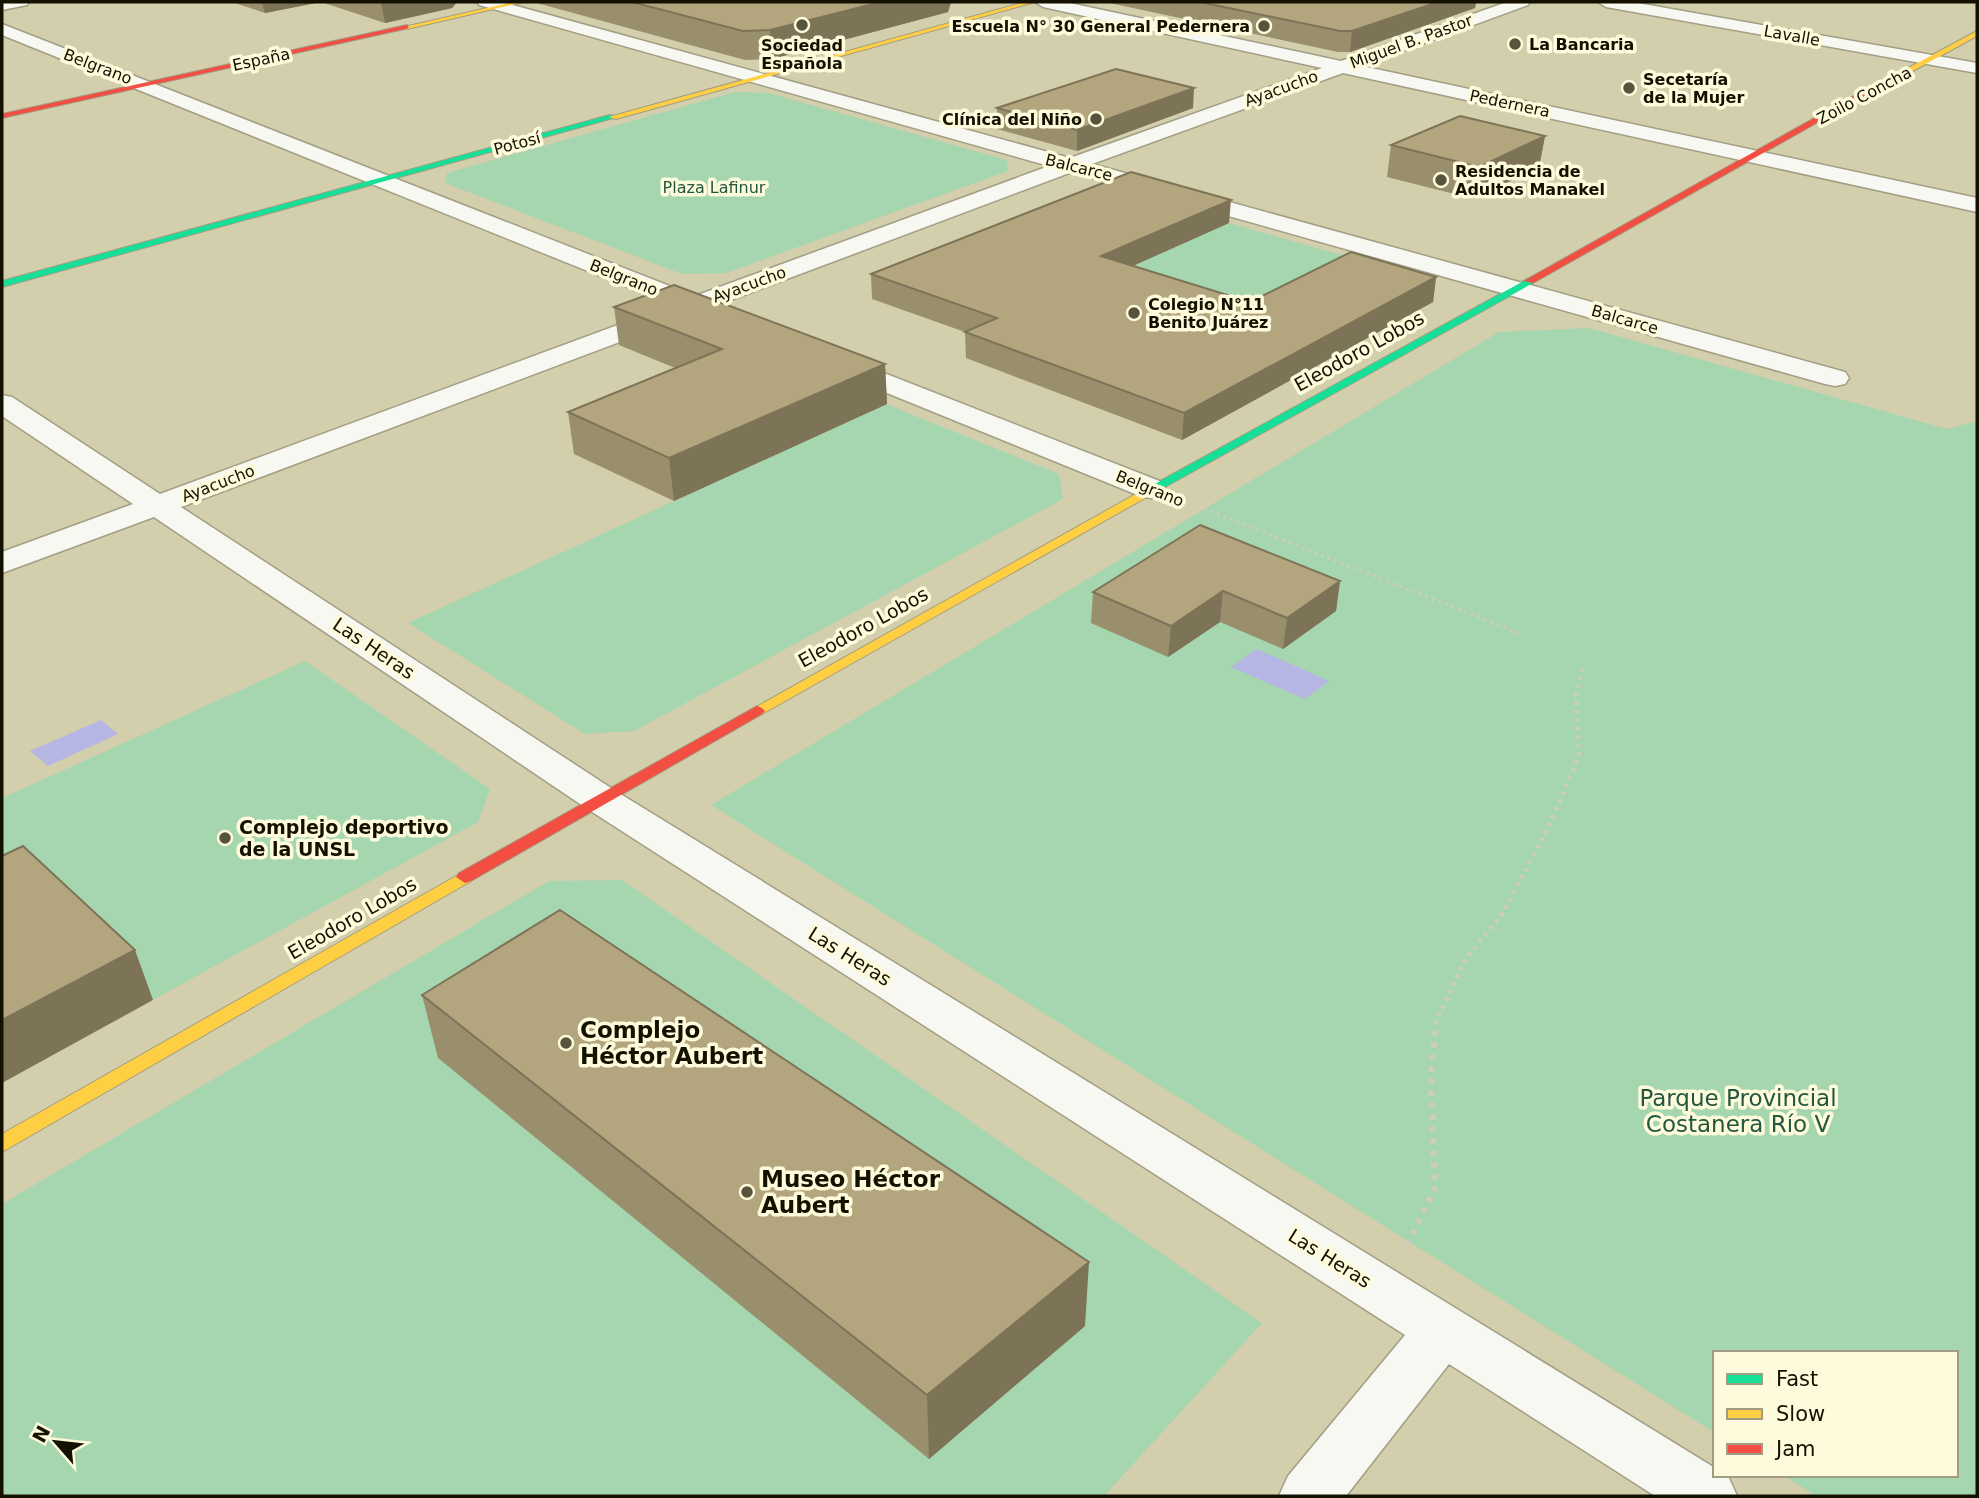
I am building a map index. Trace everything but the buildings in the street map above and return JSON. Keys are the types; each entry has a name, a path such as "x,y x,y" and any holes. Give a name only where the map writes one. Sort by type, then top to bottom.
{"street":[{"path":"2,5 21,2"},
{"name":"España","path":"2,116 492,4 521,2"},
{"name":"Potosí","path":"2,284 1032,2"},
{"name":"Pedernera","path":"1043,2 1977,205"},
{"name":"Miguel B. Pastor","path":"1340,67 1522,2"},
{"name":"Lavalle","path":"1606,2 1977,68"},
{"name":"Balcarce","path":"492,4 1835,379"},
{"name":"Belgrano","path":"2,29 724,317"},
{"name":"Zoilo Concha","path":"1750,156 1977,33"},
{"name":"Ayacucho","path":"2,563 1340,67"},
{"name":"Eleodoro Lobos","path":"2,1143 600,799 1750,156"},
{"name":"Belgrano","path":"811,352 1151,489"},
{"name":"Las Heras","path":"2,403 600,799 1707,1496"},
{"path":"1308,1496 1443,1329"}],"path":[{"name":"Belgrano","path":"1151,489 1519,634"},
{"path":"1384,1292 1436,1188 1431,1078 1434,1026 1466,958 1502,914 1547,829 1579,757 1576,696 1583,669"}],"green space":[{"name":"Plaza Lafinur","path":"735,92 768,93 1007,160 1008,171 726,273 682,274 445,183 447,173"},
{"path":"1229,223 1373,264 1248,327 1078,273"},
{"name":"Parque Provincial Costanera Río V","path":"1589,328 1947,429 1977,421 1977,1496 1816,1496 1786,1477 1958,1477 1958,1351 1713,1351 1713,1432 711,805 1499,332"},
{"path":"886,404 1059,474 1063,499 634,731 585,734 408,623"},
{"name":"Complejo deportivo de la UNSL","path":"305,661 490,789 478,822 153,1000 2,855 2,798"},
{"name":"Complejo Héctor Aubert","path":"622,880 1262,1323 1104,1496 2,1496 2,1204 549,881"}],"water":[{"path":"1257,649 1329,681 1305,699 1231,667"},
{"path":"101,720 118,734 48,766 30,751"}],"traffic: fast":[{"path":"2,284 613,117"},
{"path":"1150,490 1529,281"}],"traffic: slow":[{"path":"407,27 521,2"},
{"path":"613,117 1032,2"},
{"path":"1862,95 1977,33"},
{"path":"757,711 1150,490"},
{"path":"2,1144 465,877"}],"traffic: jam":[{"path":"2,116 407,27"},
{"path":"1529,281 1862,95"},
{"path":"465,877 757,711"}],"place":[{"name":"Sociedad Española","path":"802,25"},
{"name":"Escuela N° 30 General Pedernera","path":"1264,26"},
{"name":"La Bancaria","path":"1515,44"},
{"name":"Secetaría de la Mujer","path":"1629,88"},
{"name":"Clínica del Niño","path":"1096,119"},
{"name":"Residencia de Adultos Manakel","path":"1441,180"},
{"name":"Colegio N°11 Benito Juárez","path":"1134,313"},
{"name":"Complejo deportivo de la UNSL","path":"225,838"},
{"name":"Complejo Héctor Aubert","path":"566,1043"},
{"name":"Museo Héctor Aubert","path":"747,1192"}]}
